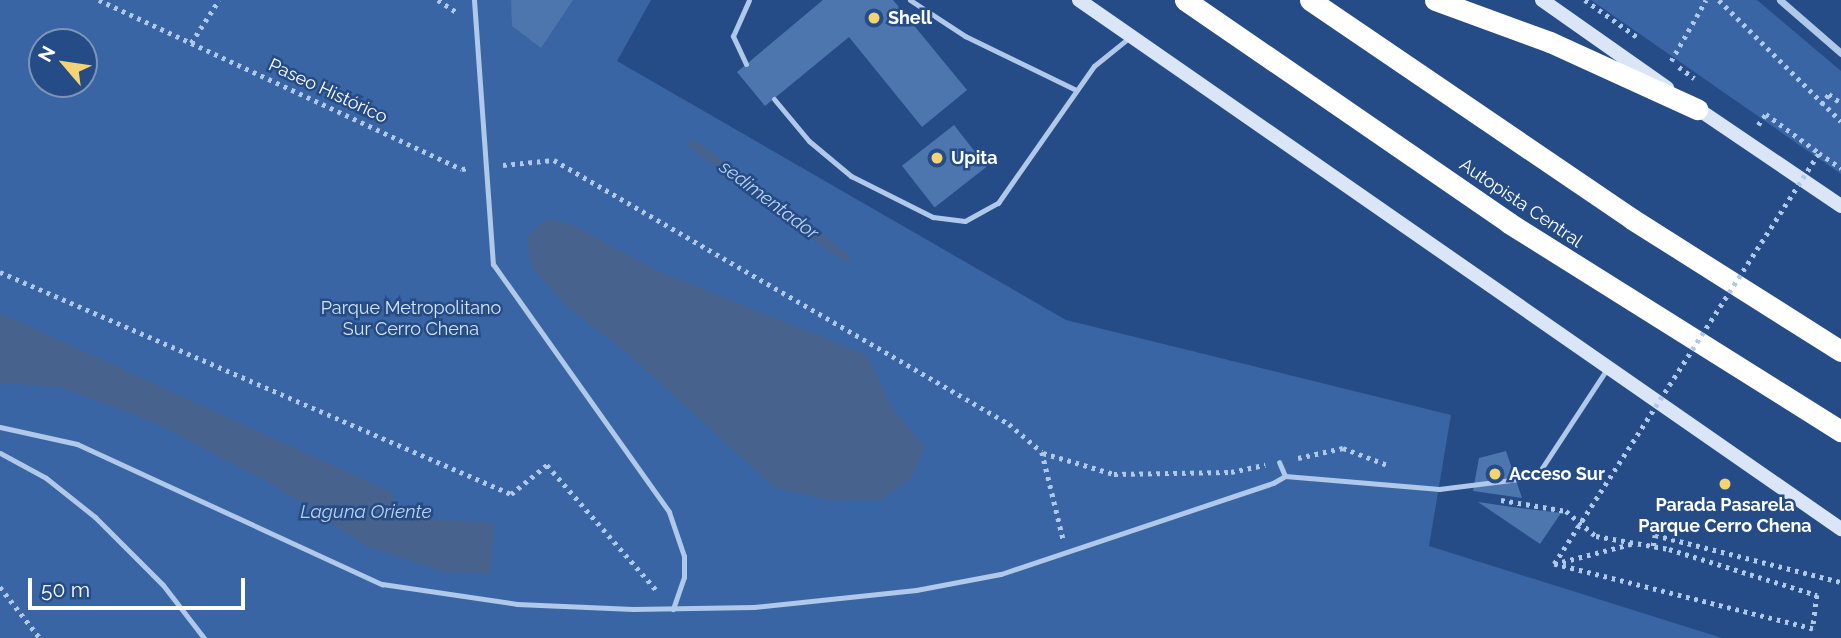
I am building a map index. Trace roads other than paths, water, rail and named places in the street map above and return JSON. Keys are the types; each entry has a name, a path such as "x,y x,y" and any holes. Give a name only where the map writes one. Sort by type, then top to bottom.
{"highway":[{"name":"Autopista Central","path":"1185,0 1509,223 1841,431"},
{"path":"1310,0 1632,219 1841,351"},
{"path":"1434,0 1550,42 1697,108"}],"main road":[{"path":"1079,0 1841,529"},
{"path":"1542,0 1841,206"}],"street":[{"path":"1780,0 1841,53"}],"lane":[{"path":"474,0 493,264 673,521 682,547 684,577 673,609"},
{"path":"746,64 733,36 749,0"},
{"path":"909,0 965,36 1076,90"},
{"path":"774,99 836,166 933,217 954,222 978,218 998,203 1076,90 1105,54 1132,36"},
{"path":"0,427 77,444 382,584 517,604 673,609 754,607 916,590 1001,574 1285,476 1438,489 1536,477 1609,367"},
{"path":"0,453 46,478 95,517 163,585 204,638"},
{"path":"1279,462 1285,476"}],"water":[{"path":"548,218 575,226 658,271 867,355 892,408 925,447 910,479 882,500 827,500 775,488 624,350 567,307 532,267 526,237"},
{"name":"Laguna Oriente","path":"0,313 393,493 394,516 494,523 490,574 444,572 366,546 272,484 153,422 60,387 0,383"}],"waterway":[{"name":"sedimentador","path":"693,144 845,257"}],"place":[{"name":"Shell","path":"874,18"},
{"name":"Upita","path":"937,158"},
{"name":"Acceso Sur","path":"1495,474"},
{"name":"Parada Pasarela Parque Cerro Chena","path":"1725,484"}],"park label":[{"name":"Parque Metropolitano Sur Cerro Chena","path":"411,319"}]}
